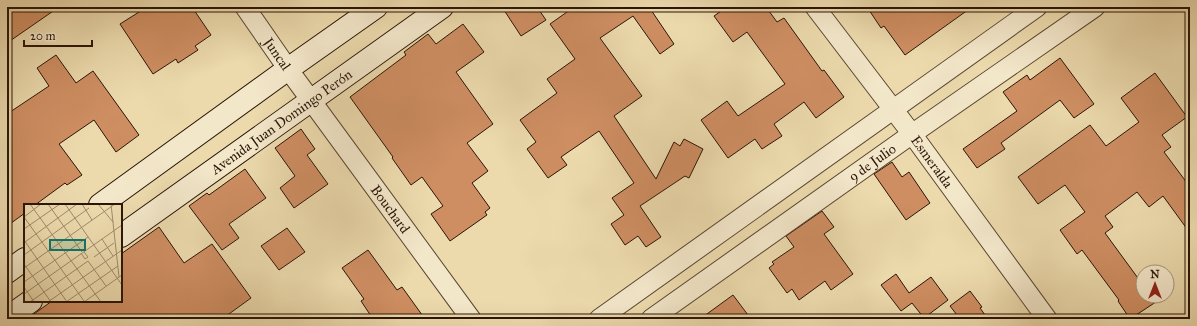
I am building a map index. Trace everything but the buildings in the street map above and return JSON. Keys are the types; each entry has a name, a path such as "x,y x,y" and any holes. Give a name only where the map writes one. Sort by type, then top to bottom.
{"main road":[{"path":"101,204 376,7"},
{"name":"Avenida Juan Domingo Perón","path":"122,235 442,7"},
{"path":"7,272 24,260"},
{"path":"7,318 30,302"}],"street":[{"name":"Juncal","path":"245,7 288,69 311,99"},
{"name":"Esmeralda","path":"815,7 912,134 1047,319"},
{"path":"599,319 1037,7"},
{"name":"9 de Julio","path":"651,319 912,134 1095,7"},
{"name":"Bouchard","path":"311,99 471,319"}]}
